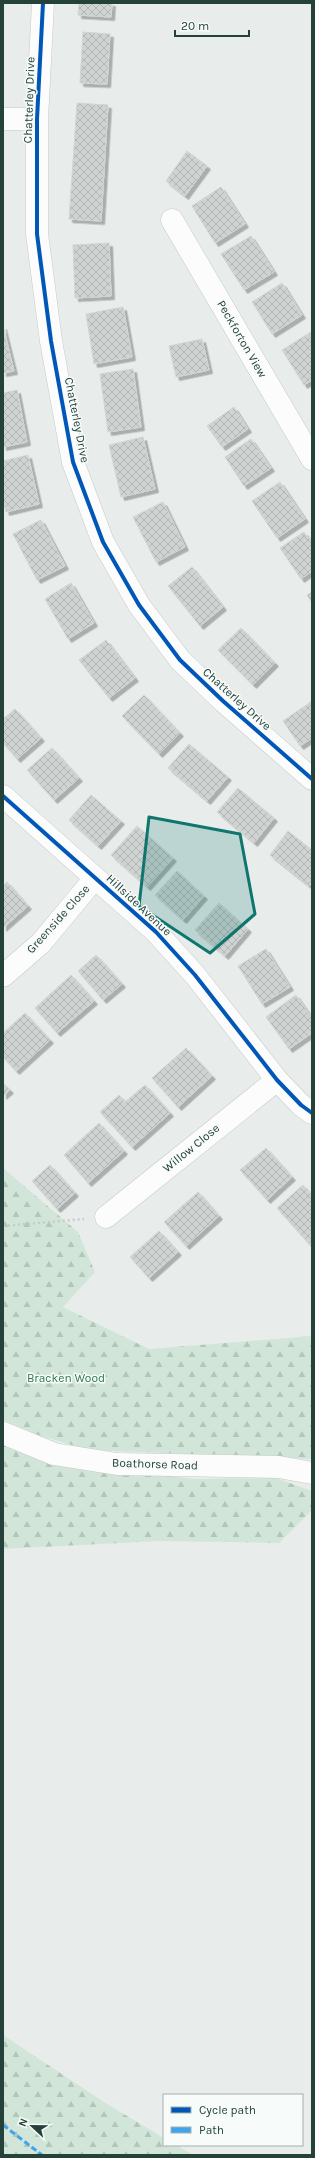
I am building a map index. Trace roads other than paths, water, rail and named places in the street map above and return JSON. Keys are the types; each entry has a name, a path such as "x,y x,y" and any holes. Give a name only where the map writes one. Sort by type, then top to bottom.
{"street":[{"name":"Chatterley Drive","path":"43,3 37,119 37,234 52,341 73,462 103,542 139,605 180,660 222,701 312,779"},
{"path":"3,119 37,119"},
{"name":"Peckforton View","path":"172,220 312,459"},
{"name":"Hillside Avenue","path":"3,796 156,932 195,974 277,1080 301,1105 312,1113"},
{"name":"Greenside Close","path":"3,976 40,943 95,878"},
{"name":"Willow Close","path":"106,1217 277,1080"},
{"name":"Boathorse Road","path":"3,1433 54,1454 117,1464 279,1467 312,1473"}],"park label":[{"name":"Bracken Wood","path":"66,1378"}]}
